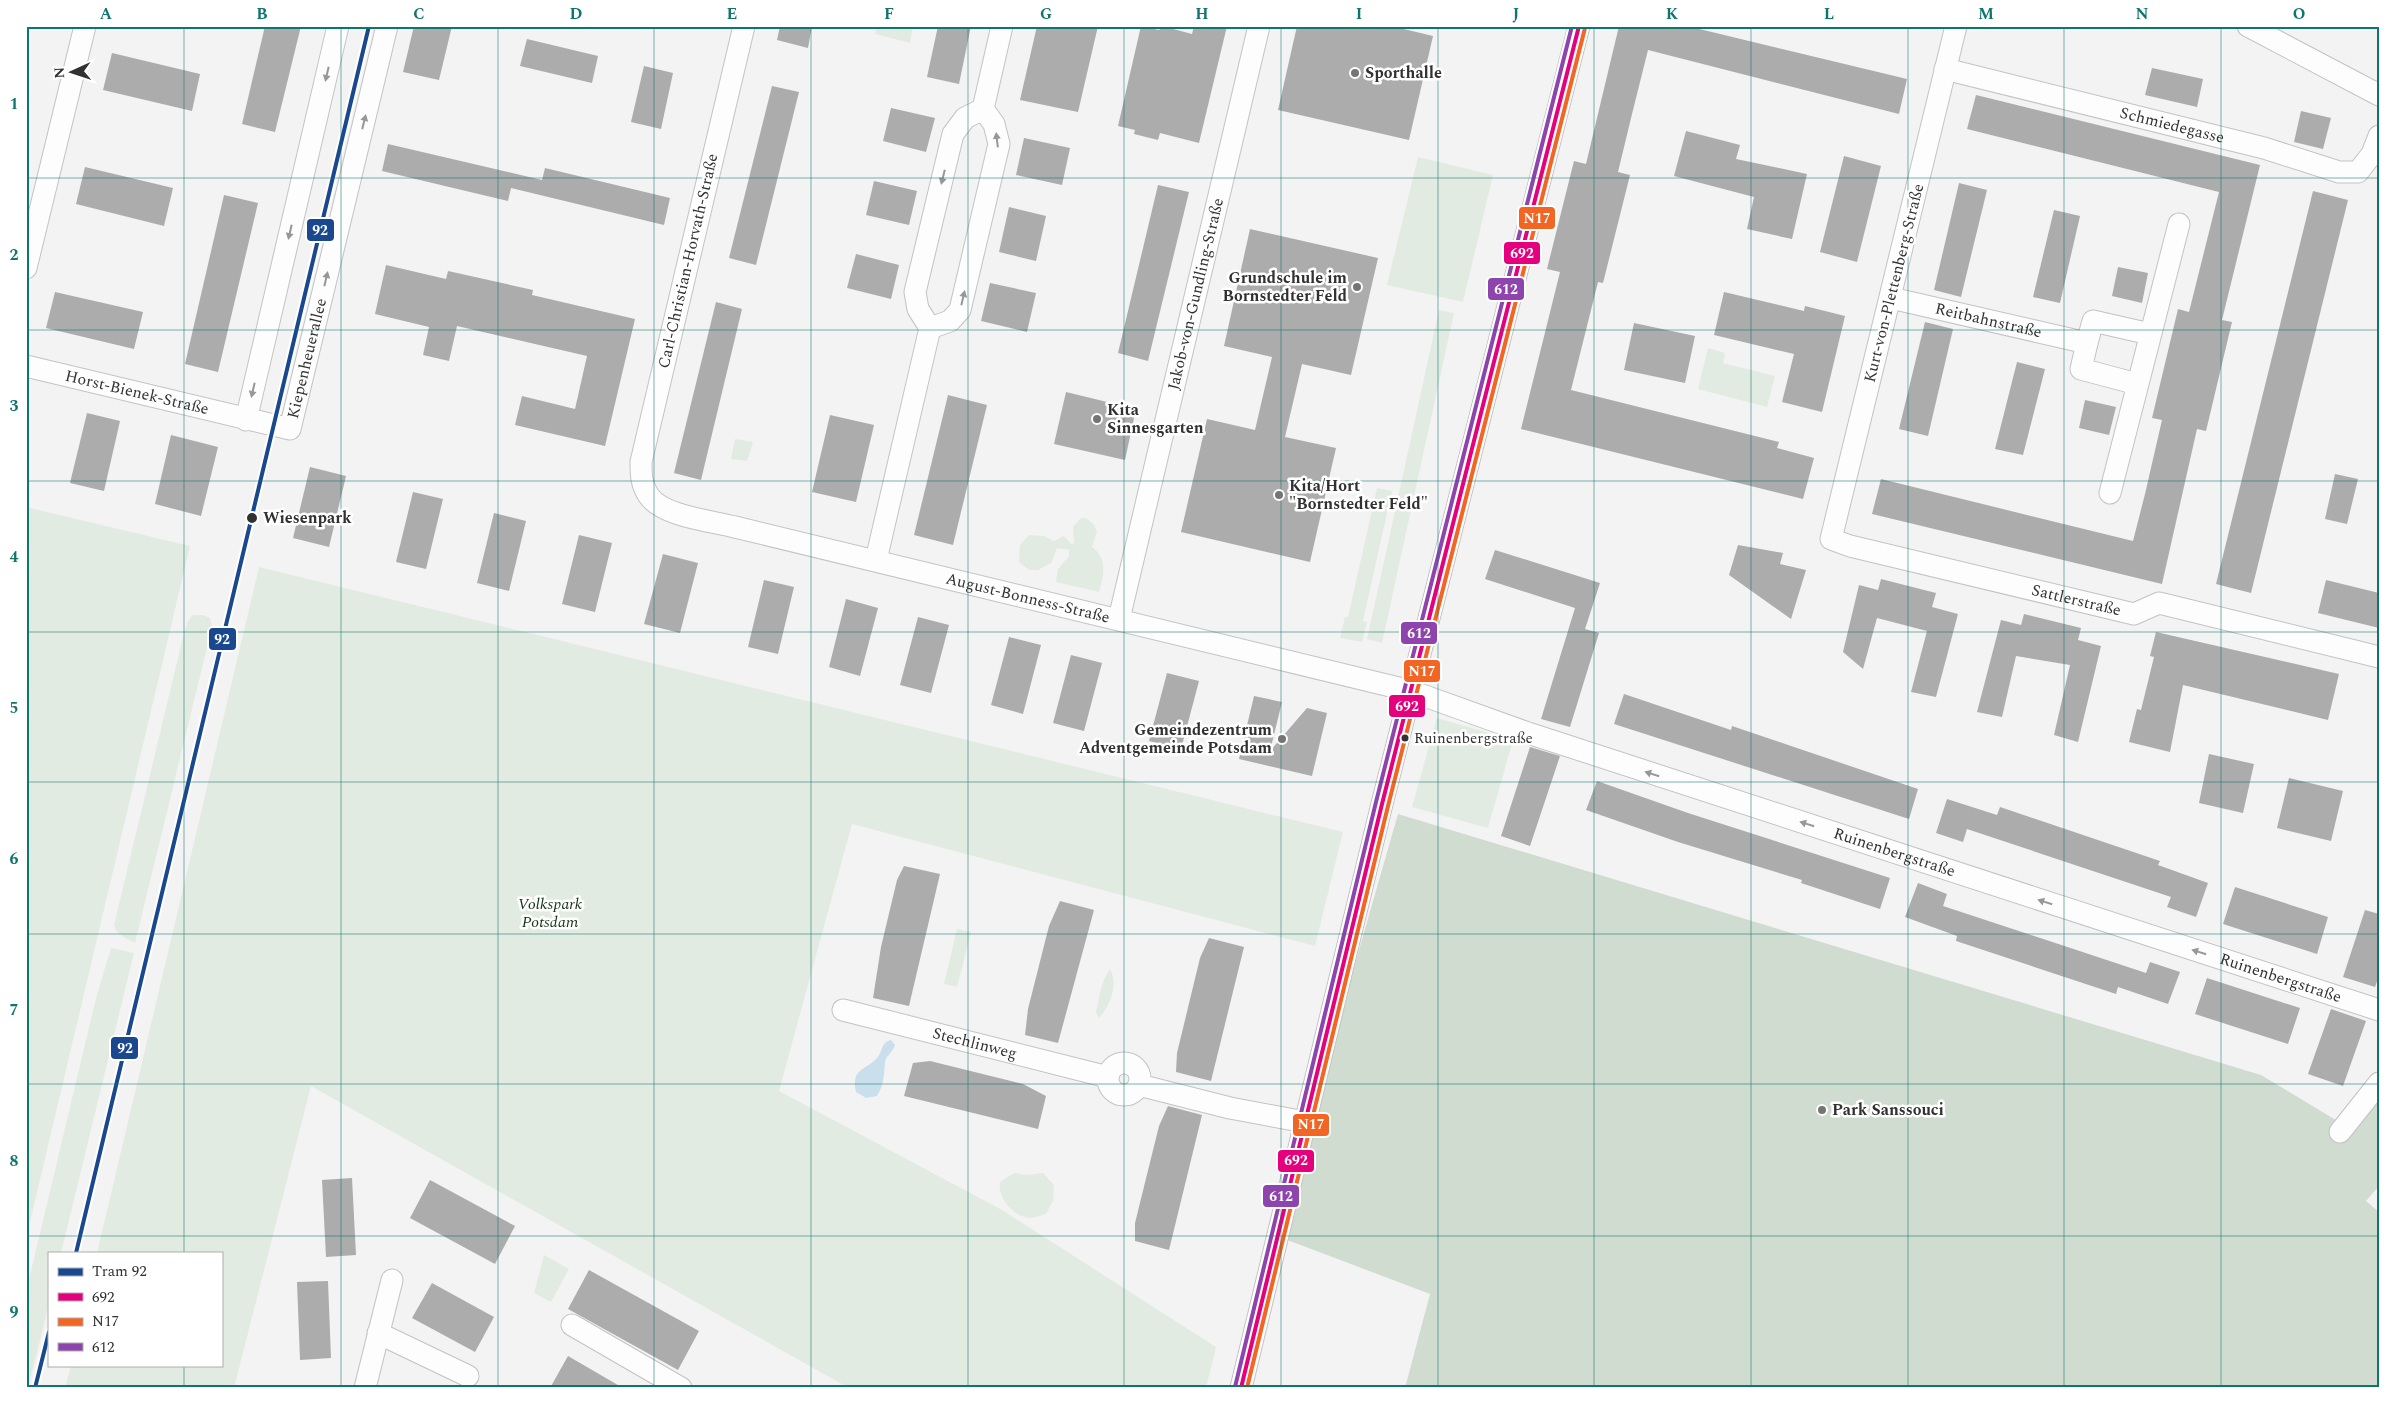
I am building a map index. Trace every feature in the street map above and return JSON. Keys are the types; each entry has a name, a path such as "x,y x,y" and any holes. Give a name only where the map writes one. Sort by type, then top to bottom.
{"street":[{"path":"26,268 85,26"},
{"path":"246,420 338,26"},
{"name":"Kiepenheuerallee","path":"246,420 290,429 387,26"},
{"name":"Carl-Christian-Horvath-Straße","path":"649,496 641,480 641,462 744,26"},
{"path":"930,328 950,321 960,310 963,301 999,144 994,124 983,109 1002,26"},
{"name":"Jakob-von-Gundling-Straße","path":"1119,619 1259,26"},
{"path":"1240,1388 1411,691 1579,26"},
{"name":"Kurt-von-Plettenberg-Straße","path":"1830,539 1891,298 1956,26"},
{"path":"2248,26 2379,95"},
{"name":"Schmiedegasse","path":"1945,69 2264,148 2339,172 2358,172 2372,154 2379,136"},
{"path":"876,560 930,328 918,309 915,292 917,283 953,134 966,118 983,109"},
{"path":"2110,493 2179,224"},
{"name":"Reitbahnstraße","path":"1891,298 2087,343"},
{"path":"2138,384 2081,369 2087,343 2093,321 2150,334"},
{"name":"Horst-Bienek-Straße","path":"26,366 246,420"},
{"name":"August-Bonness-Straße","path":"649,496 659,505 671,511 1411,691"},
{"name":"Sattlerstraße","path":"1830,539 1850,546 2134,614 2158,603 2379,657"},
{"name":"Ruinenbergstraße","path":"1411,691 1528,733 2379,1010"},
{"name":"Stechlinweg","path":"843,1010 1108,1077 1112,1068 1121,1063 1130,1064 1137,1069 1140,1077 1139,1085 1230,1108 1305,1122"},
{"path":"2340,1132 2379,1083"},
{"path":"365,1388 392,1280"},
{"path":"572,1325 681,1388"},
{"path":"378,1332 468,1376"}],"green space":[{"path":"877,26 913,26 910,43 875,34"},
{"path":"1418,157 1493,175 1463,302 1387,285"},
{"path":"1439,310 1454,313 1382,643 1367,639"},
{"path":"1708,348 1725,353 1723,363 1775,376 1767,407 1698,389"},
{"path":"735,439 753,442 747,461 731,459"},
{"path":"1377,488 1392,491 1363,621 1367,622 1362,642 1340,638 1345,617 1348,617"},
{"path":"26,507 190,546 26,1239"},
{"path":"1081,518 1086,518 1094,525 1097,532 1092,547 1097,551 1103,562 1103,574 1099,592 1056,582 1058,569 1069,556 1069,550 1057,548 1051,563 1038,570 1029,570 1019,562 1020,545 1029,535 1044,536 1054,541 1064,536 1071,544 1074,543 1073,527"},
{"name":"Volkspark Potsdam","path":"259,567 1343,832 1315,946 852,824 779,1091 1002,1210 1216,1347 1206,1388 849,1388 311,1086 234,1388 65,1388 71,1366 222,1366 222,1252 97,1252"},
{"path":"193,615 203,615 210,618 212,627 135,943 119,934 114,925 184,633 188,621"},
{"name":"Ruinenbergstraße","path":"1437,718 1513,740 1488,828 1412,807"},
{"name":"Park Sanssouci","path":"1398,814 2261,1075 2344,1125 2379,1094 2379,1186 2366,1201 2379,1212 2379,1388 1405,1388 1430,1294 1277,1236"},
{"path":"957,929 971,932 957,987 944,984"},
{"path":"111,948 134,953 61,1252 48,1252 48,1309 28,1388 26,1388 26,1292 96,998"},
{"path":"1110,969 1114,981 1112,995 1107,1007 1099,1018 1096,1013 1099,996 1104,979"},
{"path":"1014,1173 1026,1175 1043,1173 1054,1185 1053,1201 1046,1214 1032,1218 1024,1217 1012,1210 1004,1200 1001,1194 1000,1182"},
{"path":"544,1255 569,1269 551,1302 534,1293"}],"water":[{"path":"891,1040 895,1045 886,1060 881,1088 877,1096 866,1098 856,1092 855,1078 860,1071 877,1058 885,1043"}],"building":[{"path":"265,26 301,26 275,132 242,124"},
{"path":"414,26 452,26 439,80 403,72"},
{"path":"780,26 812,26 808,48 777,40"},
{"path":"938,26 971,26 959,84 927,77"},
{"path":"1037,26 1098,26 1078,112 1020,100"},
{"path":"1141,26 1159,30 1162,26 1192,34 1194,26 1227,26 1199,143 1160,133 1158,140 1134,134 1135,130 1118,126"},
{"name":"Sporthalle","path":"1297,26 1391,26 1433,36 1409,140 1278,110"},
{"path":"1619,26 1687,26 1907,79 1899,114 1648,50 1632,114 1618,172 1630,175 1603,283 1598,282 1571,390 1779,442 1777,448 1814,458 1803,499 1521,429 1560,272 1547,269 1574,161 1586,164"},
{"path":"527,39 598,56 592,83 520,66"},
{"path":"112,53 200,74 192,111 103,90"},
{"path":"644,66 673,73 661,129 631,122"},
{"path":"2152,68 2203,79 2197,107 2145,95"},
{"path":"772,86 799,92 756,265 729,258"},
{"path":"1976,95 2260,165 2222,320 2232,322 2206,431 2197,429 2162,584 1872,514 1881,479 2133,541 2145,494 2162,420 2152,418 2178,309 2189,312 2219,192 1967,129"},
{"path":"891,108 935,118 926,152 883,141"},
{"path":"2301,111 2331,118 2323,149 2294,142"},
{"path":"1686,131 1740,145 1736,159 1807,174 1792,239 1747,229 1754,197 1674,176"},
{"path":"1024,138 1070,148 1062,185 1016,175"},
{"path":"388,144 542,180 545,168 670,198 664,225 511,188 508,201 382,171"},
{"path":"1844,156 1881,166 1857,262 1820,252"},
{"path":"85,167 173,188 164,226 76,204"},
{"path":"874,181 917,191 909,225 866,215"},
{"path":"1959,183 1987,190 1961,297 1934,290"},
{"path":"1158,185 1189,192 1148,361 1118,353"},
{"path":"2313,191 2348,200 2251,593 2216,584"},
{"path":"224,195 258,203 218,372 185,364"},
{"path":"1009,207 1046,216 1036,261 999,252"},
{"path":"2054,210 2080,216 2060,303 2033,297"},
{"path":"1250,229 1378,258 1351,375 1302,364 1285,437 1336,448 1310,562 1181,532 1207,419 1255,430 1272,357 1224,346"},
{"path":"856,254 899,265 891,299 847,288"},
{"path":"386,265 446,279 448,271 533,290 532,295 635,319 605,446 515,425 522,396 575,409 587,356 457,326 449,361 423,355 429,327 375,314"},
{"path":"2118,267 2148,273 2142,303 2112,296"},
{"path":"990,283 1036,293 1027,332 981,321"},
{"path":"55,292 143,312 134,349 46,328"},
{"path":"1724,292 1804,311 1805,306 1845,316 1822,412 1782,402 1794,354 1714,335"},
{"path":"716,302 742,309 701,480 674,473"},
{"path":"1925,322 1953,329 1928,436 1899,429"},
{"path":"1634,323 1695,336 1685,383 1624,370"},
{"path":"2017,362 2045,369 2023,455 1995,449"},
{"name":"Kita Sinnesgarten","path":"1066,392 1136,409 1125,460 1054,444"},
{"path":"948,395 987,405 953,545 914,535"},
{"path":"2085,400 2116,407 2109,435 2079,428"},
{"path":"87,413 120,421 104,491 70,483"},
{"path":"830,415 874,425 856,502 812,492"},
{"path":"171,435 218,447 201,516 155,504"},
{"path":"310,467 346,476 329,547 293,538"},
{"path":"2335,474 2358,479 2347,524 2325,519"},
{"path":"413,492 443,499 426,569 396,562"},
{"path":"494,513 526,521 509,591 477,583"},
{"path":"579,535 612,543 595,612 562,604"},
{"path":"1738,545 1783,553 1780,564 1806,570 1791,619 1729,575"},
{"path":"1495,550 1600,583 1585,629 1599,633 1570,727 1541,719 1575,608 1485,579"},
{"path":"663,554 698,563 680,633 644,624"},
{"path":"1881,579 1936,593 1932,607 1958,614 1936,697 1911,692 1927,631 1877,618 1863,669 1843,652 1859,585 1878,590"},
{"path":"764,580 794,587 778,654 748,647"},
{"path":"2326,580 2379,593 2379,628 2318,613"},
{"path":"846,599 878,608 860,676 829,667"},
{"path":"2024,614 2081,628 2078,640 2101,646 2078,742 2054,735 2070,665 2016,656 2002,717 1977,712 2001,620 2021,625"},
{"path":"918,617 949,625 931,693 900,685"},
{"path":"2156,632 2339,674 2328,720 2183,685 2170,752 2129,742 2137,709 2141,710 2154,657 2150,656"},
{"path":"1009,637 1041,645 1023,714 991,705"},
{"path":"1071,655 1102,663 1084,731 1053,723"},
{"path":"1167,673 1199,681 1181,749 1149,741"},
{"path":"1624,694 1731,730 1732,726 1918,789 1909,819 1614,724"},
{"name":"Gemeindezentrum Adventgemeinde Potsdam","path":"1254,696 1282,702 1270,751 1307,708 1327,713 1312,776 1239,759"},
{"path":"1530,747 1560,756 1530,846 1501,836"},
{"path":"2209,754 2254,764 2243,813 2199,803"},
{"path":"2289,778 2343,791 2331,841 2277,828"},
{"path":"1597,781 1688,813 1890,878 1880,909 1801,883 1802,880 1678,842 1586,810"},
{"path":"1947,799 1997,815 2000,807 2160,861 2158,865 2208,883 2196,917 2167,907 2171,897 1967,829 1963,842 1936,833"},
{"path":"904,866 940,874 909,1006 873,998 881,947 897,880"},
{"path":"1918,883 1947,894 1943,906 2146,973 2150,962 2180,972 2168,1004 2118,987 2116,994 1956,941 1957,936 1905,917"},
{"path":"2235,887 2328,917 2317,954 2223,924"},
{"path":"1060,901 1094,910 1058,1043 1025,1035 1028,1009 1049,926"},
{"path":"2365,910 2379,914 2379,976 2375,987 2343,977"},
{"path":"1209,938 1244,947 1211,1081 1176,1072 1177,1053 1200,958"},
{"path":"2207,978 2300,1008 2288,1044 2195,1014"},
{"path":"2331,1009 2366,1021 2343,1086 2308,1074"},
{"path":"930,1061 1023,1084 1046,1096 1038,1129 904,1096 913,1063"},
{"path":"1168,1106 1202,1115 1169,1250 1135,1241 1135,1223 1159,1126"},
{"path":"352,1178 356,1255 326,1257 322,1180"},
{"path":"430,1180 515,1226 495,1264 410,1218"},
{"path":"589,1270 699,1331 678,1370 568,1309"},
{"path":"328,1281 331,1358 300,1360 297,1282"},
{"path":"432,1283 494,1317 475,1352 412,1318"},
{"path":"568,1356 623,1388 550,1388"}],"tram line":[{"name":"92","path":"76,1252 369,26"},
{"name":"92","path":"35,1388 48,1336"}],"transit line":[{"name":"612","path":"1235,1387 1376,802 1572,26"},
{"name":"692","path":"1241,1388 1382,804 1579,26"},
{"name":"N17","path":"1247,1388 1388,806 1585,28"}],"place":[{"name":"Sporthalle","path":"1355,73"},
{"name":"Grundschule im Bornstedter Feld","path":"1357,287"},
{"name":"Kita Sinnesgarten","path":"1097,419"},
{"name":"Kita/Hort \"Bornstedter Feld\"","path":"1279,495"},
{"name":"Wiesenpark","path":"252,518"},
{"name":"Ruinenbergstraße","path":"1405,738"},
{"name":"Gemeindezentrum Adventgemeinde Potsdam","path":"1282,739"},
{"name":"Park Sanssouci","path":"1822,1110"}]}
